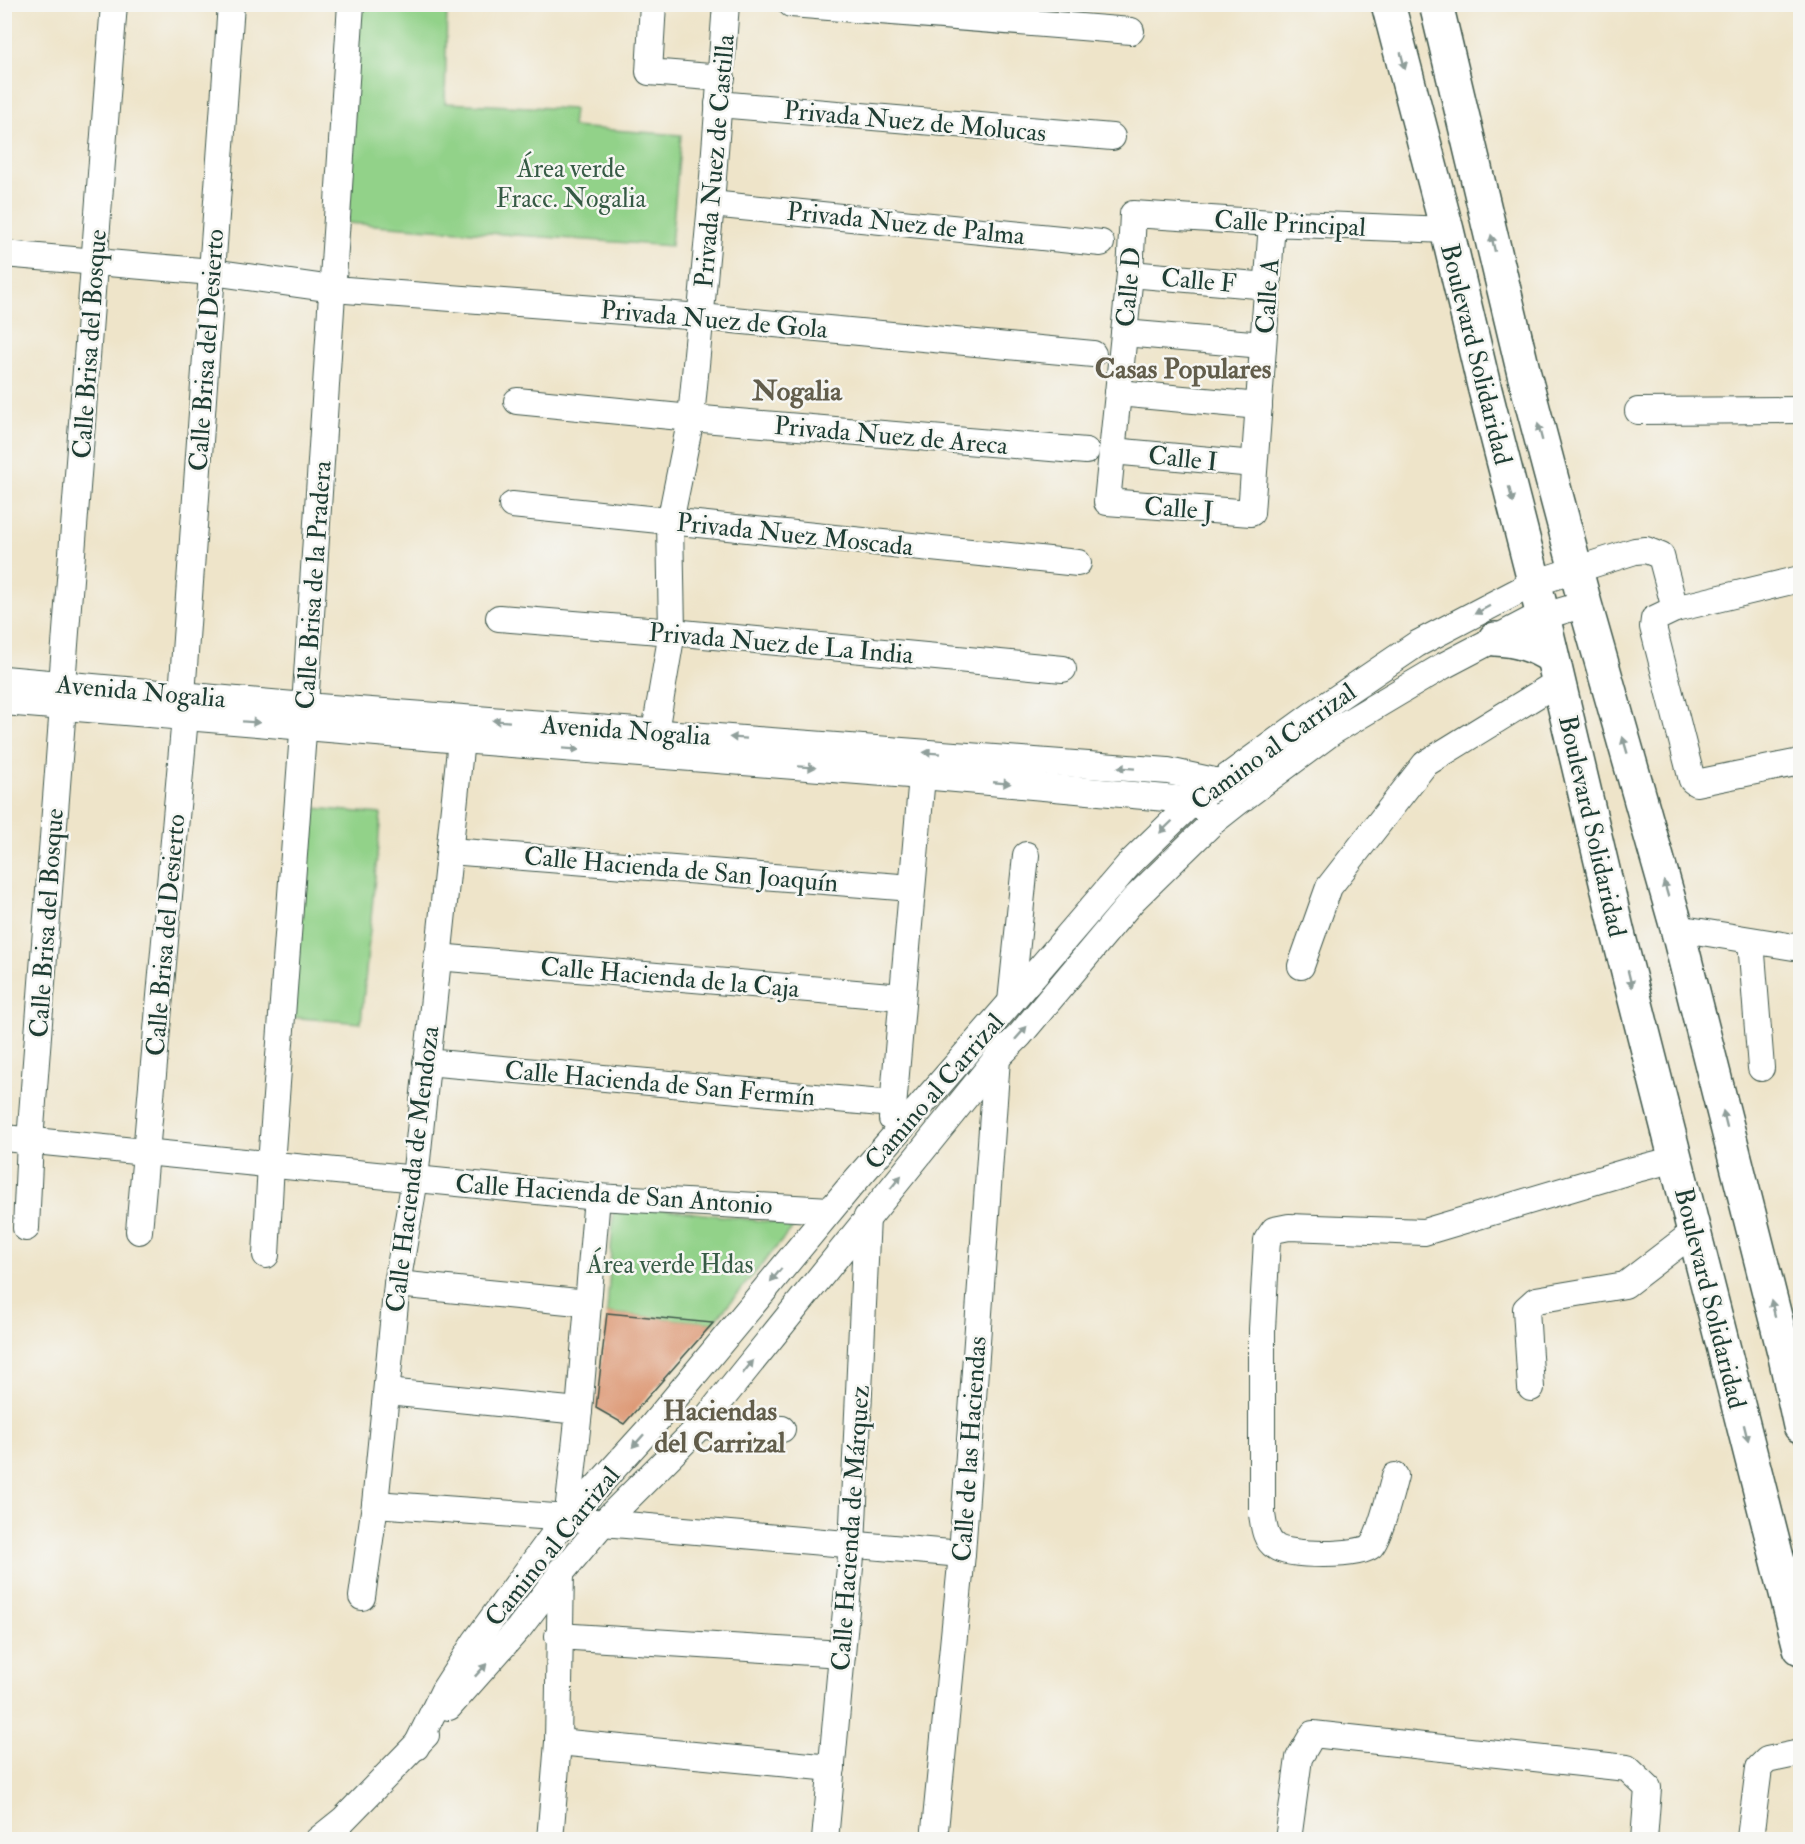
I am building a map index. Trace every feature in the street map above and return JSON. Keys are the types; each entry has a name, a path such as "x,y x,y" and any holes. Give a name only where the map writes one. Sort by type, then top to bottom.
{"highway":[{"name":"Boulevard Solidaridad","path":"1388,4 1543,616 1618,933 1800,1648"},
{"name":"Boulevard Solidaridad","path":"1436,4 1524,374 1585,604 1677,928 1792,1351 1800,1426"},
{"path":"1495,639 1516,640 1535,646 1555,670"}],"street":[{"name":"Calle Brisa del Bosque","path":"26,1228 30,1141 62,695 114,4"},
{"name":"Calle Brisa del Desierto","path":"139,1231 183,706 231,4"},
{"name":"Calle Brisa de la Pradera","path":"266,1255 351,4"},
{"path":"653,4 649,72 722,78"},
{"name":"Privada Nuez de Castilla","path":"652,744 672,632 670,522 691,418 722,78 726,4"},
{"path":"791,4 1131,31"},
{"name":"Privada Nuez de Molucas","path":"718,104 1112,137"},
{"name":"Privada Nuez de Palma","path":"711,204 1101,243"},
{"name":"Calle Principal","path":"1133,214 1272,224 1447,230"},
{"name":"Calle D","path":"1107,502 1130,274 1133,214"},
{"name":"Calle A","path":"1251,513 1272,224"},
{"name":"Privada Nuez de Gola","path":"4,254 212,272 333,288 701,317 1093,354"},
{"name":"Calle F","path":"1130,274 1268,286"},
{"path":"1124,333 1263,345"},
{"path":"1118,393 1258,406"},
{"name":"Privada Nuez de Areca","path":"517,401 1086,451"},
{"path":"1638,411 1800,410"},
{"name":"Calle I","path":"1112,451 1254,464"},
{"name":"Calle J","path":"1107,502 1251,513"},
{"name":"Privada Nuez Moscada","path":"512,506 1078,563"},
{"name":"Camino al Carrizal","path":"416,1747 444,1690 475,1642 555,1533 651,1427 830,1210 1131,862 1194,801 1315,713 1417,644 1534,583 1635,551 1646,550 1660,556 1675,609"},
{"path":"1800,579 1675,609 1654,620 1653,627 1692,780 1696,783 1800,762"},
{"name":"Camino al Carrizal","path":"318,1839 343,1820 416,1747 464,1688 519,1628 603,1523 700,1426 997,1058 1020,1035 1133,900 1214,821 1332,732 1443,666 1543,616 1585,604"},
{"name":"Privada Nuez de La India","path":"499,618 1063,669"},
{"path":"1301,966 1329,887 1425,764 1555,670"},
{"name":"Avenida Nogalia","path":"4,680 62,695 183,706 652,744 1168,771 1219,782"},
{"name":"Avenida Nogalia","path":"4,702 62,695"},
{"name":"Avenida Nogalia","path":"304,716 461,740 652,744 922,776 1194,801"},
{"name":"Calle Hacienda de Mendoza","path":"362,1597 375,1504 397,1284 415,1179 461,740"},
{"path":"890,1140 922,776"},
{"path":"1219,782 1238,802"},
{"path":"1194,801 1214,821"},
{"name":"Calle Hacienda de San Joaquín","path":"450,850 912,888"},
{"path":"1011,1002 1026,855"},
{"path":"1677,928 1800,948"},
{"path":"1751,941 1761,1068"},
{"name":"Calle Hacienda de la Caja","path":"437,957 902,996"},
{"name":"Calle de las Haciendas","path":"934,1839 962,1554 997,1058"},
{"name":"Calle Hacienda de San Fermín","path":"426,1062 893,1104"},
{"name":"Calle Hacienda de San Antonio","path":"4,1138 597,1197 830,1210"},
{"path":"1395,1476 1378,1531 1370,1546 1356,1553 1293,1553 1276,1547 1266,1537 1262,1514 1262,1329 1267,1240 1274,1230 1289,1227 1424,1232 1676,1159"},
{"path":"550,1839 558,1742 558,1636 561,1573 579,1411 597,1197"},
{"name":"Calle Hacienda de Márquez","path":"825,1839 852,1545 867,1217"},
{"path":"1531,1388 1526,1309 1536,1300 1625,1286 1695,1232"},
{"path":"796,1251 824,1271"},
{"path":"397,1284 588,1303"},
{"path":"387,1392 579,1411"},
{"path":"700,1426 782,1429"},
{"path":"375,1504 568,1518 962,1554"},
{"path":"558,1636 842,1654"},
{"path":"1288,1839 1299,1758 1313,1734 1627,1768 1648,1788 1644,1839"},
{"path":"558,1742 832,1768"},
{"path":"1750,1838 1759,1768 1767,1760 1800,1753"}],"green space":[{"name":"Área verde Fracc. Nogalia","path":"357,5 447,5 445,103 574,109 572,127 681,135 671,246 347,223"},
{"path":"302,807 381,814 361,1023 288,1017"},
{"name":"Área verde Hdas","path":"614,1203 795,1225 713,1323 607,1313"}],"building":[{"path":"607,1313 713,1323 624,1424 596,1408"}],"district":[{"name":"Casas Populares","path":"1183,368"},
{"name":"Nogalia","path":"797,390"},
{"name":"Haciendas del Carrizal","path":"720,1426"}]}
